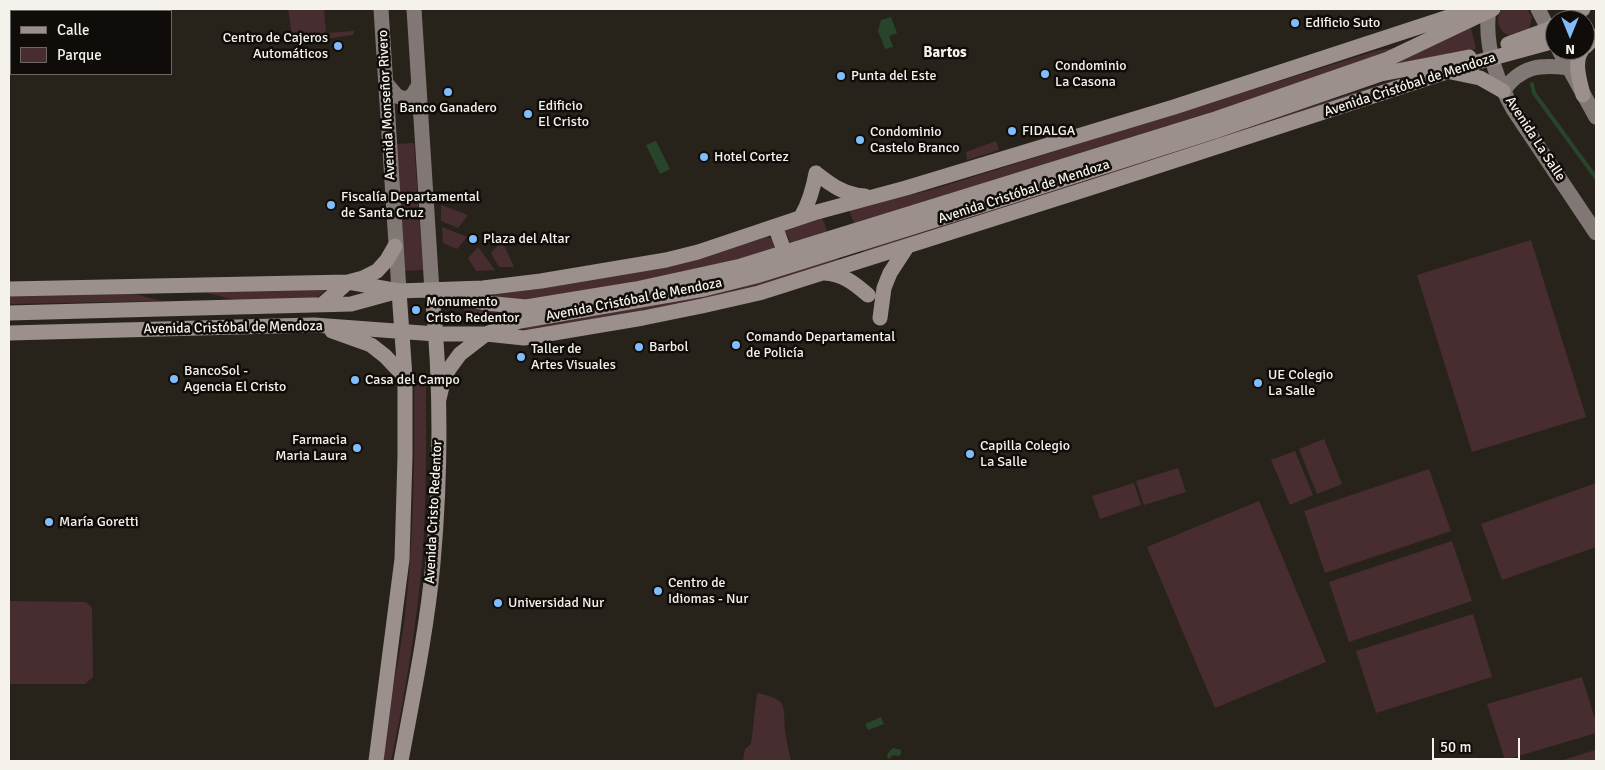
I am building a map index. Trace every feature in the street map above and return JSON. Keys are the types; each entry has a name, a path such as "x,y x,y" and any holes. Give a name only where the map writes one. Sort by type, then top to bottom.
{"main road":[{"name":"Avenida Monseñor Rivero","path":"381,9 399,291"},
{"path":"414,9 432,291"},
{"name":"Avenida Cristóbal de Mendoza","path":"9,289 348,282 399,291 432,291 507,286 666,260 698,252 800,217 906,188 1174,107 1470,9"},
{"name":"Avenida Cristóbal de Mendoza","path":"432,291 485,303 526,307 702,276 786,253 1212,120 1388,59 1490,9"},
{"name":"Avenida La Salle","path":"1490,9 1487,27 1491,54 1503,91 1596,233"},
{"path":"1538,9 1545,20"},
{"name":"Avenida Cristóbal de Mendoza","path":"486,334 520,321 704,289 756,276 1206,134 1381,74 1491,54 1545,38"},
{"name":"Avenida Cristóbal de Mendoza","path":"9,333 314,325 436,334 486,334 524,338 643,318 759,293 1449,72 1491,54"},
{"path":"1565,60 1596,117"},
{"path":"1579,60 1578,72 1583,94"},
{"path":"1449,72 1480,78 1503,91 1516,76 1527,70 1553,66 1569,68"},
{"path":"386,83 397,96 405,99 412,96 418,86"},
{"path":"800,217 809,202 814,188 816,173 838,189 859,195 873,196"},
{"path":"775,226 786,253"},
{"path":"323,304 348,282 363,278 377,271 388,260 395,246"},
{"path":"880,318 884,288 890,273 906,247"},
{"path":"820,273 841,276 851,281 868,295"},
{"path":"146,286 221,308"},
{"path":"376,761 402,559 405,377 399,291"},
{"name":"Avenida Cristóbal de Mendoza","path":"9,313 351,304 399,291"},
{"name":"Avenida Cristo Redentor","path":"401,761 415,686 433,564 439,399 432,291"},
{"path":"314,325 370,345 385,356 405,377"},
{"path":"439,399 443,382 454,360 486,334"}],"green space":[{"path":"288,9 324,9 326,33 354,31 353,35 293,43"},
{"path":"1502,9 1527,9 1532,17 1529,29 1513,37 1504,33 1498,22"},
{"path":"1471,28 1476,49 1380,71 1462,32"},
{"path":"1403,47 1218,110 854,223 849,210 931,190 1379,50"},
{"path":"1401,78 1403,82 864,253 861,248"},
{"path":"996,141 999,150 967,160 966,152"},
{"path":"414,143 423,270 404,271 396,144"},
{"path":"441,205 468,215 458,228 441,221"},
{"path":"822,217 828,234 789,246 788,237 783,231"},
{"path":"442,227 467,237 457,249 443,243"},
{"path":"767,237 774,239 775,248 771,251 672,276 520,302 494,297 493,294 684,263"},
{"path":"1531,240 1586,417 1472,452 1417,275"},
{"path":"502,241 514,267 499,267 491,253"},
{"path":"478,247 495,270 476,271 468,258"},
{"path":"837,256 839,261 724,296 533,330 519,329"},
{"path":"329,288 316,298 246,300 231,299 205,291"},
{"path":"128,292 161,301 9,304 9,296"},
{"path":"464,307 495,312 517,314 464,320"},
{"path":"414,376 426,376 424,539 422,562 410,662 391,761 378,761 400,652 408,585 413,496"},
{"path":"1324,439 1342,484 1317,494 1299,449"},
{"path":"1295,451 1313,495 1290,505 1271,460"},
{"path":"1178,468 1186,492 1144,505 1136,481"},
{"path":"1429,469 1451,531 1325,573 1304,511"},
{"path":"1134,483 1141,505 1100,519 1092,496"},
{"path":"1596,483 1596,547 1502,580 1481,524"},
{"path":"1259,501 1326,662 1215,708 1147,547"},
{"path":"1452,541 1472,601 1349,642 1329,582"},
{"path":"9,601 86,602 92,608 93,677 85,684 9,684"},
{"path":"1473,614 1492,677 1376,713 1356,651"},
{"path":"1582,677 1596,722 1596,733 1505,760 1487,704"},
{"path":"757,693 774,698 782,704 791,761 743,761 745,749 751,744"},
{"path":"1595,750 1596,761 1560,761"}],"shaded area":[{"path":"891,17 897,33 889,36 893,47 885,49 878,31 881,20"},
{"path":"656,141 670,169 660,174 646,145"},
{"path":"881,717 884,724 868,730 865,724"},
{"path":"893,748 901,750 901,754 899,756 893,755 889,759 887,758 888,753"}],"waterway":[{"path":"1532,84 1534,93 1596,178"}],"place":[{"name":"Edificio Suto","path":"1295,23"},
{"name":"Centro de Cajeros Automáticos","path":"338,46"},
{"name":"Condominio La Casona","path":"1045,74"},
{"name":"Punta del Este","path":"841,76"},
{"name":"Banco Ganadero","path":"448,92"},
{"name":"Edificio El Cristo","path":"528,114"},
{"name":"FIDALGA","path":"1012,131"},
{"name":"Condominio Castelo Branco","path":"860,140"},
{"name":"Hotel Cortez","path":"704,157"},
{"name":"Fiscalía Departamental de Santa Cruz","path":"331,205"},
{"name":"Plaza del Altar","path":"473,239"},
{"name":"Monumento Cristo Redentor","path":"416,310"},
{"name":"Comando Departamental de Policía","path":"736,345"},
{"name":"Barbol","path":"639,347"},
{"name":"Taller de Artes Visuales","path":"521,357"},
{"name":"BancoSol - Agencia El Cristo","path":"174,379"},
{"name":"Casa del Campo","path":"355,380"},
{"name":"UE Colegio La Salle","path":"1258,383"},
{"name":"Farmacia Maria Laura","path":"357,448"},
{"name":"Capilla Colegio La Salle","path":"970,454"},
{"name":"María Goretti","path":"49,522"},
{"name":"Centro de Idiomas - Nur","path":"658,591"},
{"name":"Universidad Nur","path":"498,603"}],"district":[{"name":"Bartos","path":"945,53"}]}
